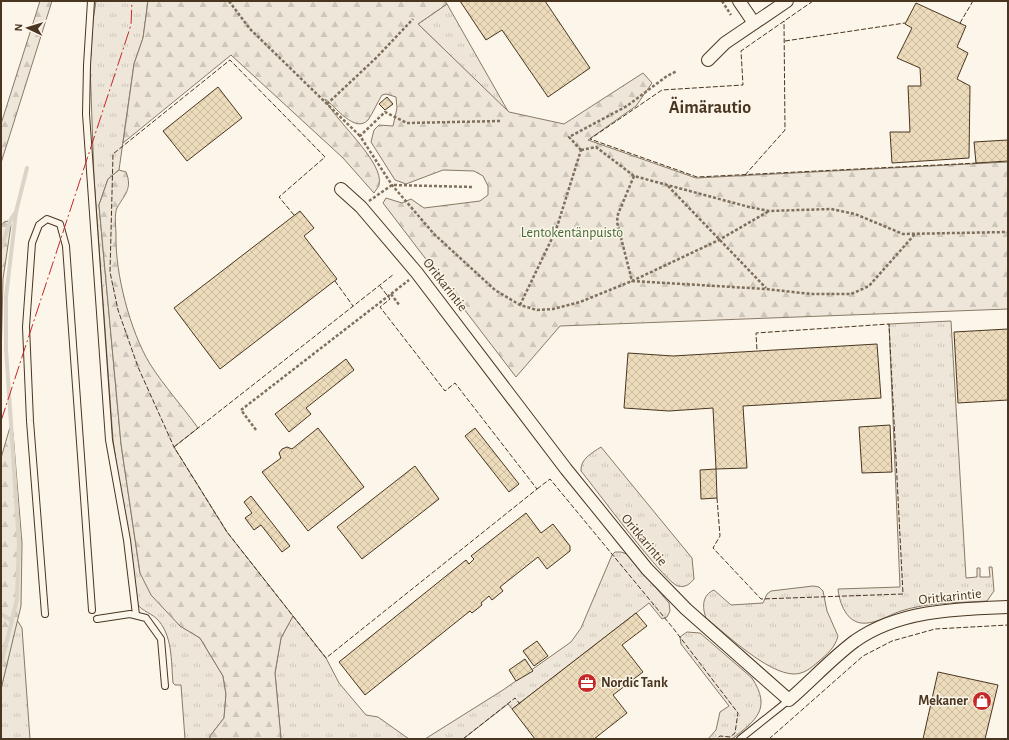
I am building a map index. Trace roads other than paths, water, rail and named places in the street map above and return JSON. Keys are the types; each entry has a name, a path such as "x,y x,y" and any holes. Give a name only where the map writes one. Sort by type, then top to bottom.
{"street":[{"path":"739,1 754,23"},
{"path":"708,60 725,43 787,1"},
{"name":"Oritkarintie","path":"341,189 361,207 417,273 566,469 647,569 686,609 789,700 855,641 893,622 910,617 946,611 1008,607"}],"lane":[{"path":"91,1 86,114 109,440 126,540 136,615"},
{"path":"45,614 30,421 26,327 32,243 39,225 47,219 60,224 66,246 92,610"},
{"path":"97,619 130,614 146,618 161,639 165,686"},
{"path":"740,739 789,700"}],"waterway":[{"path":"1,665 17,599 19,543 6,349 6,297 16,212 27,168"},
{"path":"1,248 11,219 16,212"},
{"path":"1,614 11,620"}],"place":[{"name":"Nordic Tank","path":"587,683"},
{"name":"Mekaner","path":"982,701"}],"district":[{"name":"Äimärautio","path":"710,108"}],"park label":[{"name":"Lentokentänpuisto","path":"572,233"}]}
